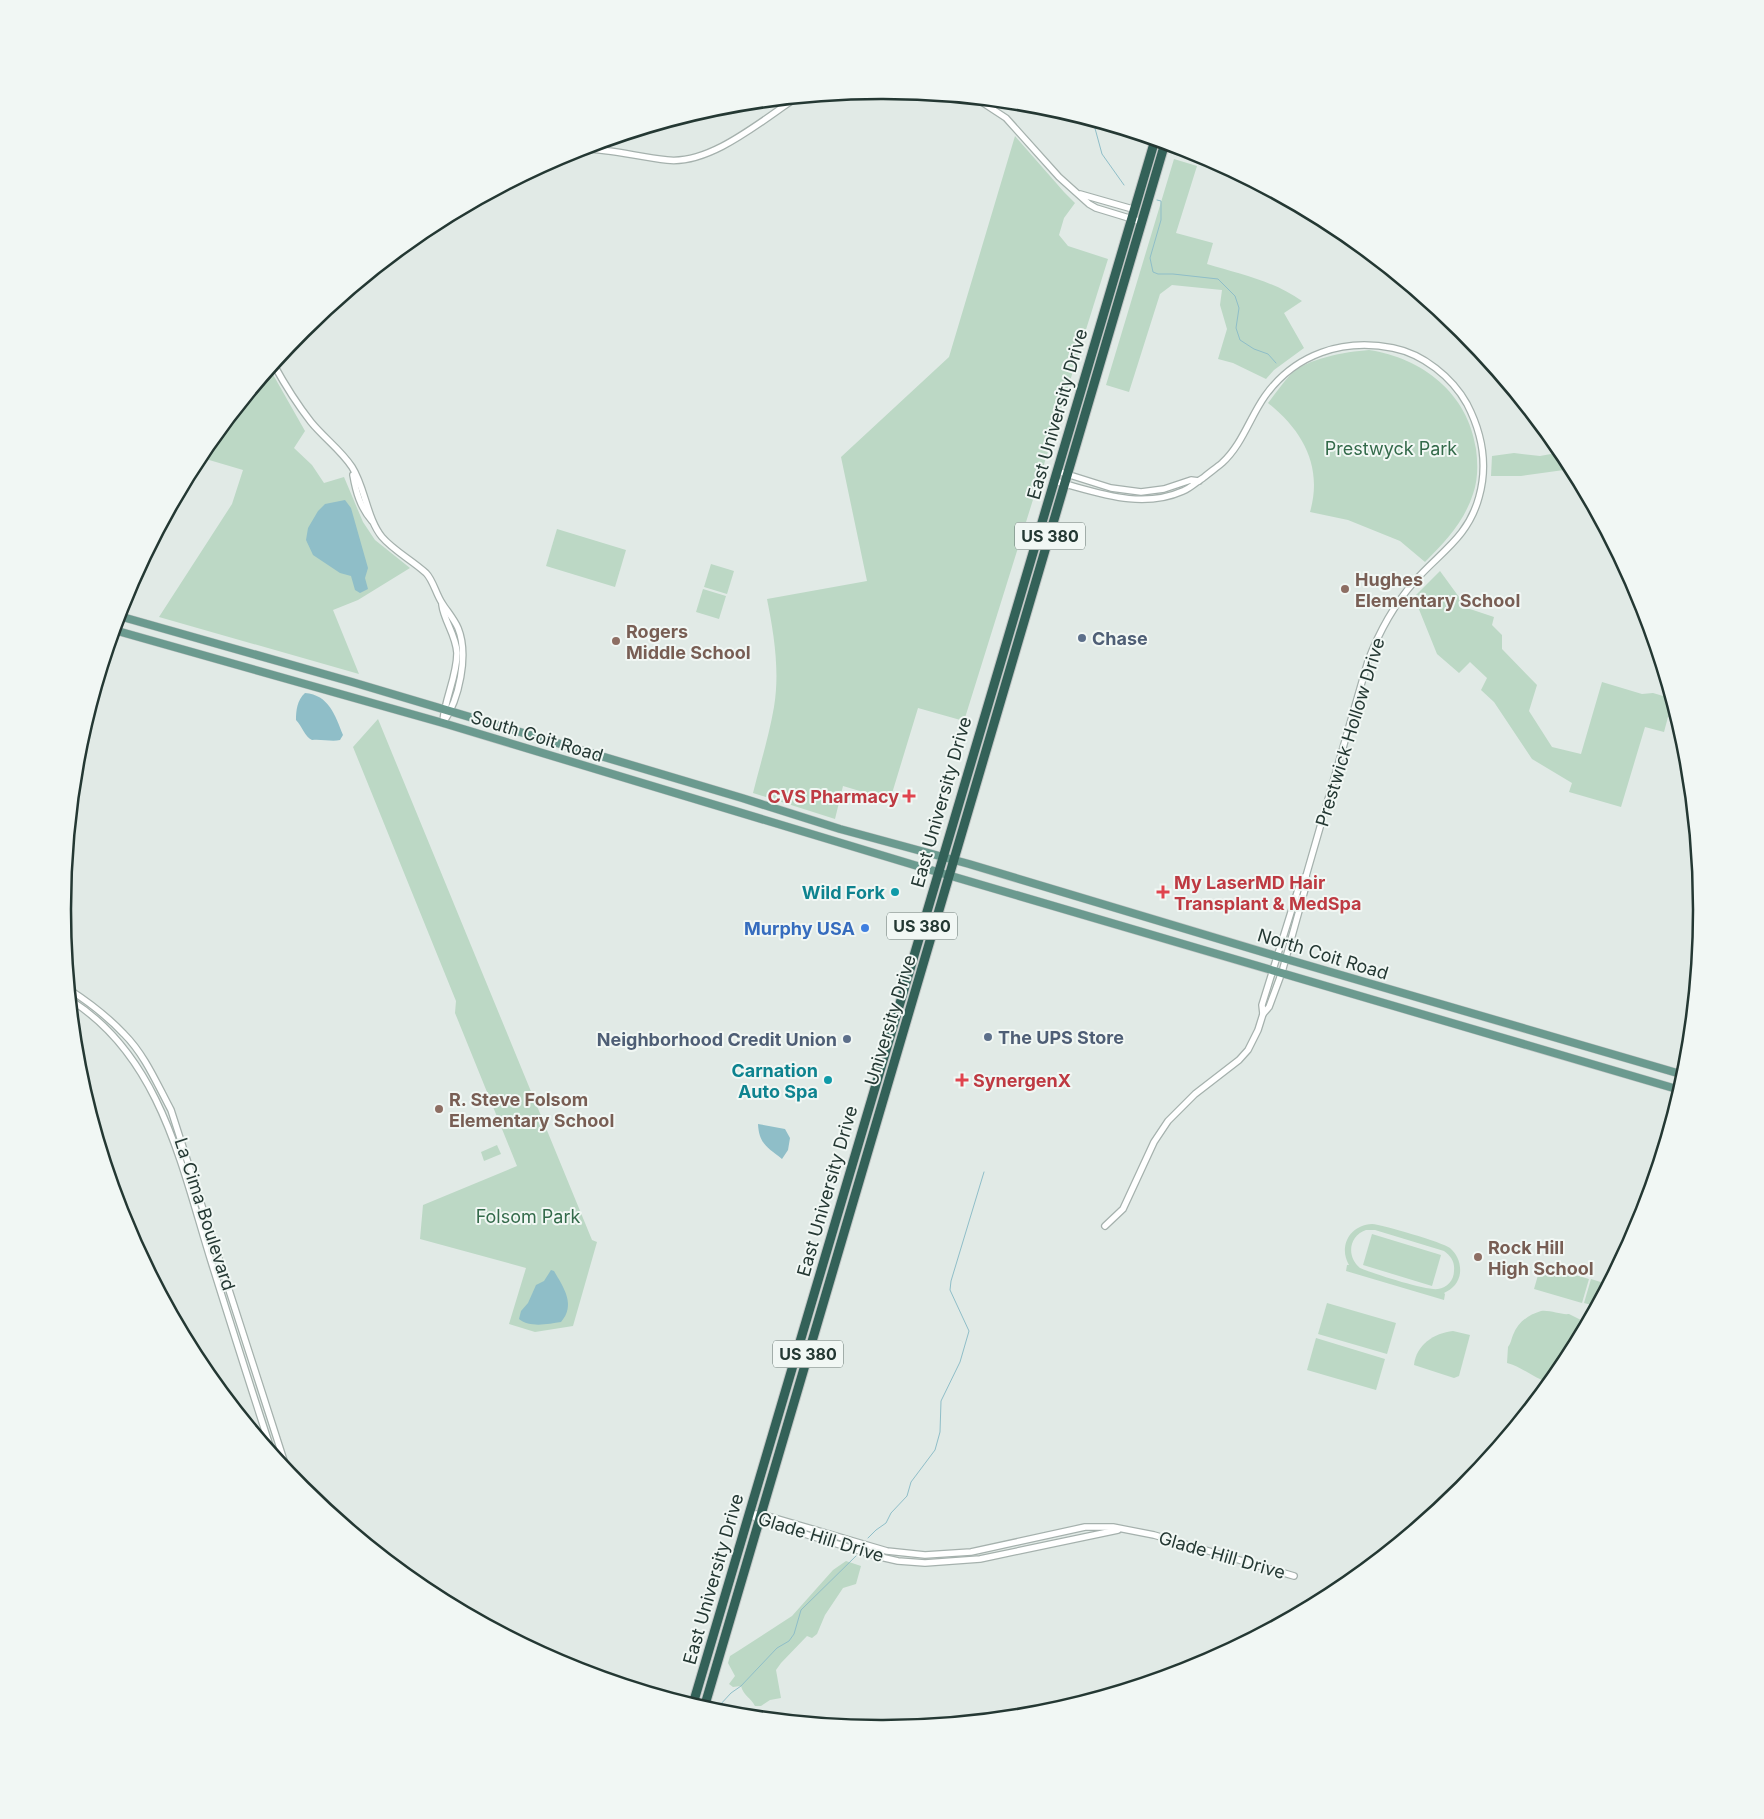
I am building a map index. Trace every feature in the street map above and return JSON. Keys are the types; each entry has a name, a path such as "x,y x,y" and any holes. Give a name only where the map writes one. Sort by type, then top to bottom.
{"highway":[{"name":"East University Drive","path":"695,1698 1153,146"},
{"name":"US 380","path":"955,860 1164,150"},
{"name":"University Drive","path":"706,1701 955,860"}],"main road":[{"name":"South Coit Road","path":"126,618 448,710 840,829 955,860"},
{"name":"South Coit Road","path":"121,632 443,723 950,875"},
{"path":"570,761 574,748"},
{"path":"639,782 642,768"},
{"path":"837,841 840,829"},
{"name":"North Coit Road","path":"955,860 1676,1073"},
{"name":"North Coit Road","path":"950,875 1672,1088"},
{"path":"1083,914 1087,900"},
{"path":"1172,940 1175,926"},
{"path":"1404,1008 1408,995"},
{"path":"1581,1061 1585,1046"},
{"path":"1590,1063 1594,1049"}],"street":[{"path":"599,150 668,160 703,156 718,149 785,105"},
{"path":"988,106 1006,118 1059,177 1089,204 1096,208 1133,214 1145,212"},
{"path":"1078,194 1133,214 1142,222"},
{"name":"Prestwick Hollow Drive","path":"1054,480 1112,497 1137,500 1171,496 1193,486 1222,463 1231,452 1266,394 1284,374 1303,360 1326,350 1348,345 1378,345 1398,349 1420,357 1453,383 1461,393 1474,417 1481,437 1484,474 1480,496 1471,518 1449,549 1414,581 1396,605 1377,638 1361,686 1306,876 1307,882 1282,972 1269,1007 1263,1014 1258,1030 1248,1050 1239,1060 1195,1094 1168,1120 1151,1149 1123,1209 1104,1226"},
{"path":"277,370 288,390 312,423 336,447 352,468 381,536 427,574 442,602 451,614 462,643 458,671 443,723"},
{"name":"Prestwick Hollow Drive","path":"1058,471 1111,488 1141,492 1164,489 1191,480 1199,480"},
{"name":"Prestwick Hollow Drive","path":"1263,1014 1262,1005 1277,956 1301,880 1306,876"},
{"name":"La Cima Boulevard","path":"76,994 93,1005 125,1034 146,1062 170,1110 281,1453"},
{"name":"La Cima Boulevard","path":"77,1005 129,1053 159,1104 188,1185 268,1439"},
{"name":"Glade Hill Drive","path":"749,1514 876,1556 898,1560 925,1563 980,1559 1120,1529 1154,1535 1294,1576"}],"green space":[{"path":"1015,136 1075,203 1064,218 1059,235 1068,246 1108,259 964,721 918,708 890,800 843,786 835,819 753,793 770,729 776,693 775,653 767,599 867,581 841,457 949,357"},
{"path":"1174,159 1197,166 1176,233 1213,243 1207,264 1268,283 1302,301 1284,313 1304,348 1274,370 1266,379 1233,363 1218,359 1227,329 1220,305 1222,290 1172,285 1160,294 1129,392 1106,385"},
{"name":"Prestwyck Park","path":"1369,350 1407,361 1439,381 1453,395 1471,429 1476,449 1477,466 1473,494 1459,523 1425,562 1400,541 1348,520 1310,512 1314,480 1312,465 1307,451 1291,426 1268,403 1290,375 1306,364 1338,354"},
{"path":"273,374 305,431 294,448 312,465 324,483 344,477 363,522 375,540 410,568 358,600 333,610 359,674 159,617 232,504 243,470 208,460"},
{"path":"1514,453 1540,456 1552,454 1563,470 1521,476 1491,476 1492,456"},
{"path":"557,529 626,550 615,587 546,566"},
{"path":"711,564 734,571 727,594 704,587"},
{"path":"1440,571 1467,608 1494,617 1492,625 1502,635 1502,649 1537,685 1529,711 1552,747 1581,754 1602,682 1642,694 1653,693 1664,696 1669,717 1664,732 1645,727 1621,807 1569,792 1572,783 1532,759 1494,702 1481,690 1487,678 1470,662 1459,673 1437,654 1414,597"},
{"path":"703,589 726,596 719,619 696,612"},
{"name":"Folsom Park","path":"378,719 592,1240 597,1242 573,1326 535,1332 509,1324 526,1268 420,1239 423,1205 517,1166 455,1013 456,1001 353,747"},
{"path":"497,1145 501,1154 484,1161 481,1152"},
{"path":"1372,1224 1388,1227 1450,1248 1458,1259 1460,1273 1455,1285 1444,1293 1444,1300 1346,1271 1347,1265 1349,1265 1345,1251 1348,1238 1352,1232 1364,1225","holes":["1366,1230 1375,1230 1444,1251 1451,1257 1454,1265 1454,1274 1451,1280 1444,1287 1432,1289 1399,1281 1360,1268 1351,1252 1353,1241 1360,1233"]},
{"path":"1372,1234 1441,1255 1432,1286 1363,1265"},
{"path":"1541,1265 1589,1279 1582,1303 1534,1289"},
{"path":"1591,1279 1601,1282 1590,1305 1584,1303"},
{"path":"1327,1303 1396,1323 1387,1354 1318,1334"},
{"path":"1541,1311 1548,1311 1569,1314 1581,1320 1542,1380 1507,1363 1508,1347 1515,1330 1532,1315"},
{"path":"1453,1331 1470,1335 1459,1376 1454,1378 1414,1365 1418,1352 1427,1341 1439,1334"},
{"path":"1316,1338 1385,1359 1376,1390 1307,1370"},
{"path":"846,1561 861,1566 856,1584 843,1588 825,1615 817,1634 812,1638 807,1636 776,1670 781,1698 770,1700 761,1706 755,1706 743,1692 741,1686 733,1687 729,1684 735,1676 728,1663 730,1656 792,1616 833,1570"}],"water":[{"path":"345,500 351,508 368,568 365,578 368,589 360,593 355,590 351,576 340,573 313,555 306,540 308,528 318,511 325,504"},
{"path":"305,693 320,698 330,707 343,735 340,740 312,740 305,734 296,720 299,702"},
{"path":"758,1124 785,1129 790,1138 788,1150 782,1159 762,1141"},
{"path":"551,1270 554,1271 567,1296 568,1309 565,1316 561,1322 550,1324 539,1325 523,1322 519,1319 521,1311 528,1303 536,1285 544,1281"}],"waterway":[{"path":"1095,127 1102,154 1124,185"},
{"path":"1157,200 1161,201 1161,220 1150,258 1153,272 1218,279 1235,296 1239,308 1236,328 1240,340 1254,349 1268,354 1276,363"},
{"path":"868,1538 886,1523 891,1513 907,1496 911,1482 935,1450 940,1432 941,1401 960,1362 969,1331 950,1290 951,1281 984,1172"},
{"path":"721,1704 777,1648 789,1641 794,1634 801,1610 856,1556"}],"place":[{"name":"Hughes Elementary School","path":"1345,589"},
{"name":"Chase","path":"1082,638"},
{"name":"Rogers Middle School","path":"616,641"},
{"name":"CVS Pharmacy","path":"909,796"},
{"name":"Wild Fork","path":"895,892"},
{"name":"My LaserMD Hair Transplant & MedSpa","path":"1163,892"},
{"name":"Murphy USA","path":"865,928"},
{"name":"The UPS Store","path":"988,1037"},
{"name":"Neighborhood Credit Union","path":"847,1039"},
{"name":"Carnation Auto Spa","path":"828,1080"},
{"name":"SynergenX","path":"962,1080"},
{"name":"R. Steve Folsom Elementary School","path":"439,1109"},
{"name":"Rock Hill High School","path":"1478,1257"}]}
